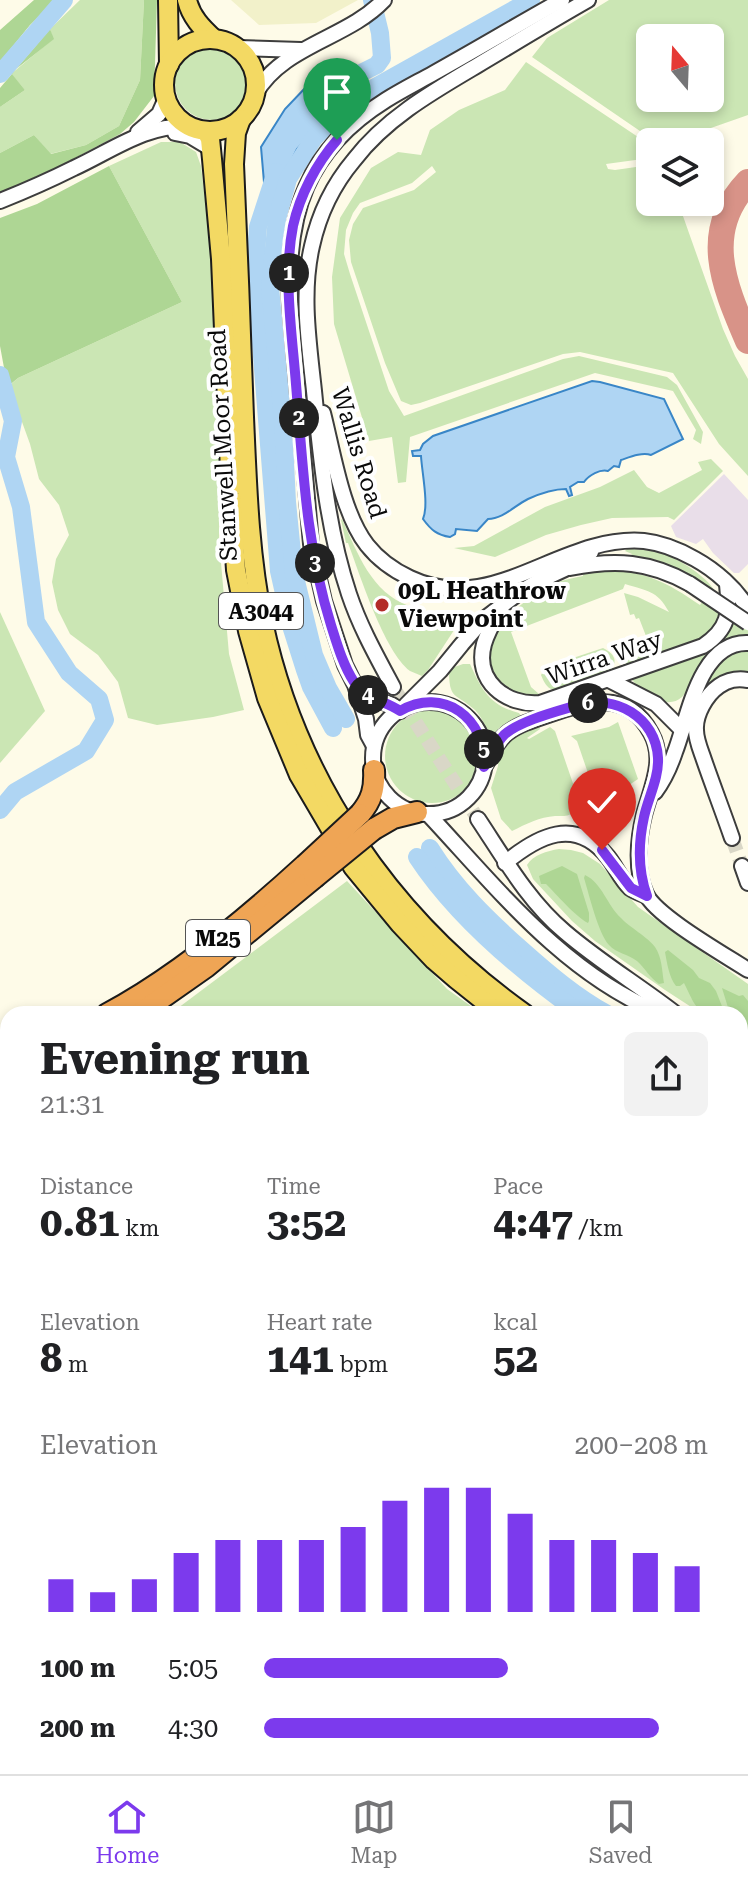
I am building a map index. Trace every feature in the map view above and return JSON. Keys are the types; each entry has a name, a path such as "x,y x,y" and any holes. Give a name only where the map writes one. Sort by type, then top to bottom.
{"highway":[{"name":"M25","path":"367,821 368,804 375,785 374,770"},
{"name":"M25","path":"150,1006 206,967 367,821 423,813"},
{"name":"M25","path":"121,1006 181,967 254,909 309,872"}],"main road":[{"path":"168,0 166,98 178,117 202,135 232,126 247,114 255,94 256,80 249,58 239,48 214,39 200,26 189,11 187,0"},
{"path":"169,65 184,46 214,39"},
{"name":"Stanwell Moor Road","path":"241,119 236,133 234,164 250,519 260,605 281,690 318,780 375,870 443,948 514,1006"},
{"name":"Stanwell Moor Road","path":"202,135 221,259 236,570 248,631 267,698 299,775 353,867 434,960 490,1006"}],"street":[{"path":"374,746 368,735 355,685 331,625 311,544 290,304 289,269 299,205 315,170 351,126 386,100 562,0"},
{"path":"393,687 366,637 350,597 337,556 326,498 306,292 312,245 325,206 343,174 388,124 430,94 588,0"},
{"path":"255,94 263,81 301,50 323,41 376,7"},
{"path":"239,48 301,50"},
{"path":"128,140 159,114 166,98"},
{"path":"0,201 147,132 173,125 202,135"},
{"path":"147,132 202,135"},
{"name":"Wallis Road","path":"312,378 352,518 366,544 393,568 419,582 434,588 469,590 506,580 575,551 647,541 676,548 703,563 727,584 748,609"},
{"path":"469,590 572,544 617,536 632,537 638,541"},
{"path":"605,545 504,603 474,630 440,671 379,732 374,746 374,770 385,793 405,808 423,813 448,811 465,801 478,785 498,743 512,730 582,704 604,702 629,709 653,737 657,748 658,767 644,817 639,856 647,896"},
{"path":"565,569 605,563 631,563 657,568 690,584 748,623"},
{"path":"727,584 748,590"},
{"name":"Wirra Way","path":"504,603 484,641 486,673 501,694 519,703 540,703 692,651 713,639 725,624 729,608 727,584"},
{"path":"650,798 664,779 698,681 713,660 729,647 748,643"},
{"path":"628,673 638,693"},
{"path":"732,838 696,733 696,725 713,690 739,678 748,680"},
{"path":"609,680 656,704 682,730"},
{"path":"355,685 373,699 401,710"},
{"path":"401,710 413,704 435,702 464,714 481,738 484,767"},
{"path":"656,704 689,706"},
{"path":"423,813 543,936 576,963 642,1006"},
{"path":"478,819 505,863 565,932 665,1006"},
{"path":"505,863 547,836 576,836 595,844 631,888 647,896 668,917 748,970"},
{"path":"742,866 748,883"}],"shaded area":[{"path":"724,474 748,500 748,564 739,573 734,573 703,539 696,544 676,537 671,526"}],"green space":[{"path":"34,0 56,0 30,25 0,62 0,30"},
{"path":"80,0 144,0 140,80 119,126 86,145 50,154 34,135 0,153 0,107 25,90 11,74 53,39 50,29"},
{"path":"144,0 157,0 154,96 134,122 120,134 0,193 0,153 34,135 51,154 86,145 119,126 140,80"},
{"path":"231,0 358,0 316,23 259,25"},
{"path":"609,0 748,0 748,115 711,128 636,128 532,57 547,38"},
{"path":"50,29 54,39 16,69"},
{"path":"212,46 226,49 238,57 246,69 249,83 246,97 238,109 226,117 212,120 198,117 186,109 178,97 175,83 178,69 186,57 198,49"},
{"path":"526,62 636,136 636,160 606,164 608,169 615,170 636,167 636,216 683,216 723,329 748,379 748,476 719,444 673,373 580,352 563,354 420,403 411,405 401,401 351,262 349,240 353,224 363,208 414,190 436,172 432,166 412,183 360,203 346,230 344,254 350,274 389,391 404,416 579,356 667,377 677,385 703,432 701,444 693,439 696,430 673,391 595,373 410,437 406,482 398,483 392,437 369,441 334,324 332,277 340,218 371,168 398,152 421,155 430,130 459,110 505,90"},
{"path":"12,74 25,90 0,107 0,88"},
{"path":"161,142 180,142 196,152 201,166 210,244 220,404 219,540 229,654 244,710 157,725 128,718 118,682 98,655 70,634 58,610 52,582 56,559 69,535 59,505 39,479 9,386 18,378 182,302 109,166"},
{"path":"109,166 182,302 7,384 0,346 0,218 37,204"},
{"path":"711,459 723,471 674,520 668,517 612,518 546,535 495,557 454,548 474,546 545,507 600,487 634,470 647,487 659,493 702,470 698,462"},
{"path":"342,519 367,570 385,591 409,606 458,620 422,676 410,671 400,661 382,630 346,543"},
{"path":"625,551 670,556 710,585 718,598 719,611 717,623 708,636 681,650 627,668 621,645 646,636 639,618 630,615 624,593 669,612 656,595 625,584 623,589 511,632 531,687 539,694 536,698 516,694 499,684 489,664 488,649 492,636 519,606 553,584 583,576 583,572 631,572 672,587 700,605 707,595 672,568 630,557 632,554"},
{"path":"0,612 45,711 0,763"},
{"path":"741,617 748,631 748,640 701,670 684,695 676,701 653,698 639,688 630,676 695,654 729,618"},
{"path":"603,648 613,656 614,664 599,678 561,690 553,690 544,682 541,675 546,667"},
{"path":"740,650 748,651 748,675 721,679 705,689 696,704 687,741 680,739 698,691 725,658"},
{"path":"470,664 493,701 521,716 499,728 491,739 478,713 454,695 450,686 449,669"},
{"path":"432,709 450,712 466,722 476,738 479,756 476,774 466,790 450,800 432,803 414,800 398,790 388,774 385,756 388,738 398,722 414,712"},
{"path":"618,722 638,779 607,800 607,807 616,813 603,817 577,741 571,736"},
{"path":"539,726 540,729 527,738 550,727 555,731 579,801 578,806 569,815 544,818 512,831 501,819 491,788 499,753 512,737"},
{"path":"571,850 583,853 600,864 638,907 748,984 748,1006 690,1006 595,941 533,879 527,865 545,852"},
{"path":"562,866 577,874 589,913 588,923 546,884 541,884 539,876"},
{"path":"585,875 596,883 621,918 655,947 664,983 659,984 637,961 609,945 598,923"},
{"path":"347,881 447,989 471,1006 181,1006"},
{"path":"668,950 699,978 710,983 722,1006 696,1006 684,983 676,986 665,952"},
{"path":"722,988 743,995 748,1001 748,1006 728,1006"}],"water":[{"path":"359,70 365,79 339,102 297,149 274,196 265,194 261,147 285,109 308,85"},
{"path":"592,381 664,399 683,439 651,455 640,454 621,460 619,467 595,473 584,482 570,487 572,495 561,489 528,499 504,515 488,519 477,531 456,529 450,537 438,533 423,519 425,497 421,456 413,456 412,451 420,450 433,436"}],"waterway":[{"path":"0,74 64,0"},
{"path":"343,87 377,65 382,58 372,0"},
{"path":"346,719 314,655 294,573 270,287 277,219 288,179 314,138 359,96 531,0"},
{"path":"276,172 258,227 255,268 279,571 305,670 333,728"},
{"path":"0,375 13,421 6,457 21,507 36,622 69,673 99,699 105,720 86,751 15,792 0,810"},
{"path":"430,848 461,890 496,927 563,985 594,1006"},
{"path":"417,857 451,901 492,943 570,1006"}],"taxiway":[{"path":"748,182 733,201 721,240 725,280 748,341"}],"tunnel":[{"path":"393,687 478,819"},
{"path":"732,838 742,866"}],"place":[{"name":"09L Heathrow Viewpoint","path":"382,605"}],"route":[{"path":"337,140 322,158 299,205 289,269 308,523 324,601 345,665 355,685 373,699 400,711 413,704 435,702 464,714 481,738 484,767 504,736 525,724 592,702 617,704 629,709 648,728 658,757 640,843 640,871 647,896 631,888 602,850"}]}
